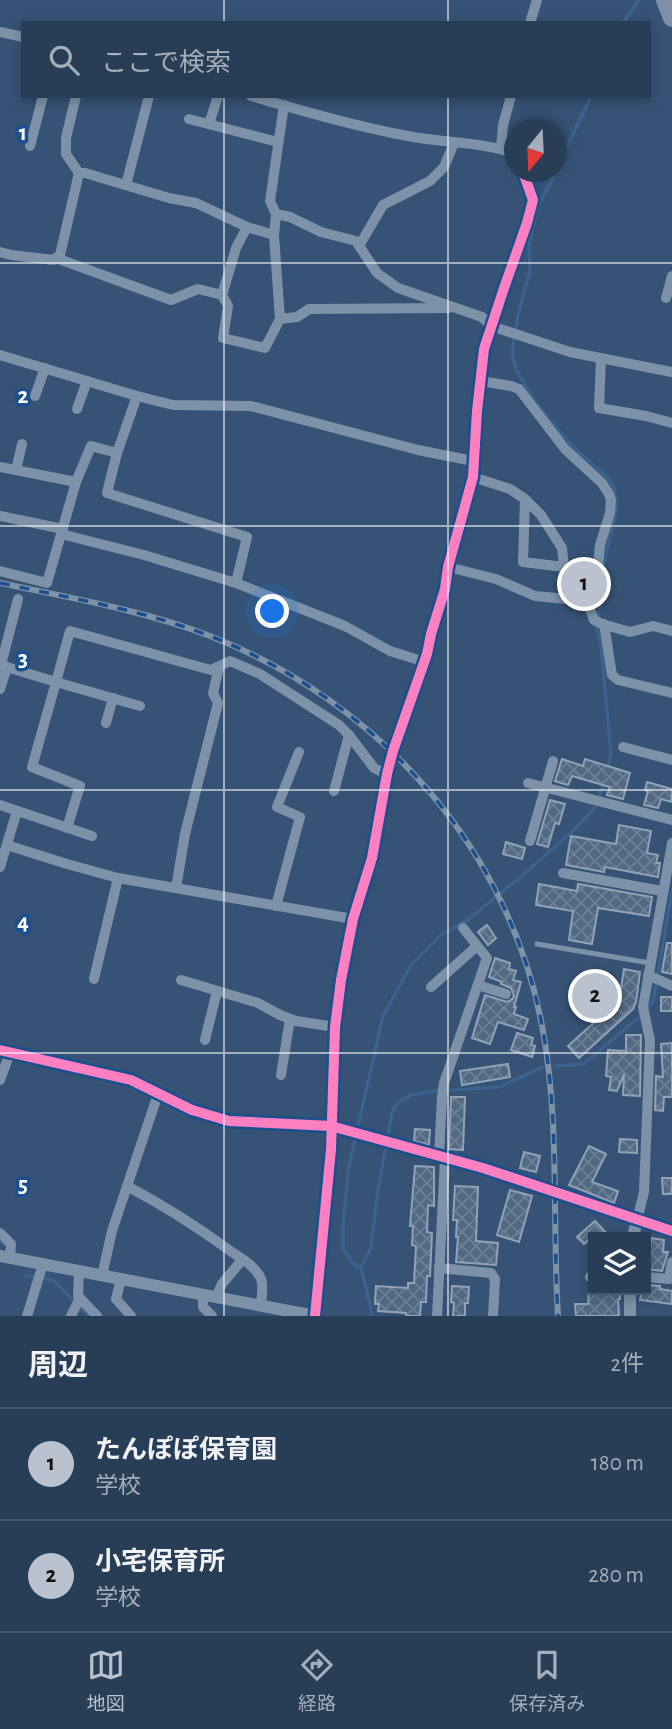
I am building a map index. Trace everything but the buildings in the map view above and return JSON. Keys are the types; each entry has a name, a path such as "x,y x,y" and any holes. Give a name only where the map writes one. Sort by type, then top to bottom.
{"highway":[{"path":"665,0 672,18"}],"street":[{"path":"531,21 537,0"},
{"path":"0,32 21,37"},
{"path":"30,146 42,98"},
{"path":"0,252 54,260 60,255 79,173 66,154 66,138 76,98"},
{"path":"126,185 148,98"},
{"path":"209,124 217,98"},
{"path":"258,98 363,128 504,150"},
{"path":"501,149 503,125 510,98"},
{"path":"247,228 236,248 222,295 228,306 223,338 265,348 280,319 274,234 276,214 270,201 284,105"},
{"path":"190,118 278,142"},
{"path":"359,246 383,205 430,181 444,167 454,143"},
{"path":"79,173 196,203 247,228 274,234"},
{"path":"0,1233 11,1244 5,1257 261,1306 280,1313 315,1316 331,1149 335,1027 341,980 353,919 372,858 387,774 425,662 472,477 484,349 533,200 527,182"},
{"path":"276,214 290,217 321,232 356,241 377,273 398,288 482,317 491,326 570,352 672,372"},
{"path":"56,258 171,300 198,289 222,295"},
{"path":"666,298 672,276"},
{"path":"280,319 297,317 310,309 455,308"},
{"path":"1,357 173,405 251,406 418,450 473,461"},
{"path":"601,359 599,408 672,423"},
{"path":"35,396 44,368"},
{"path":"77,408 87,381"},
{"path":"481,381 519,389 565,449 602,483 609,494 610,513 600,545 596,586 587,601"},
{"path":"137,396 117,453 107,493 247,537 236,583"},
{"path":"16,470 22,443"},
{"path":"0,571 47,583 76,482 91,446 117,453"},
{"path":"0,467 76,482"},
{"path":"472,477 510,489 525,499 541,515 562,548 564,567 523,562 525,499"},
{"path":"0,516 236,583 345,626 390,652 425,662"},
{"path":"448,567 496,579 535,596 587,601"},
{"path":"0,689 18,599"},
{"path":"587,601 594,620 604,624 630,632 653,626 672,631"},
{"path":"604,624 612,675 618,680 672,693"},
{"path":"67,828 80,786 32,767 70,631 211,670 230,661 260,674 339,726 374,768 387,774"},
{"path":"3,666 140,706"},
{"path":"176,888 185,834 218,703 213,693 219,667"},
{"path":"106,723 113,698"},
{"path":"334,791 349,735"},
{"path":"623,747 672,760"},
{"path":"276,906 300,817 277,807 299,752"},
{"path":"530,841 553,761"},
{"path":"528,783 672,820"},
{"path":"0,805 92,836"},
{"path":"0,867 17,811"},
{"path":"634,1232 644,1192 650,1040 643,1007 672,843"},
{"path":"6,845 118,878 353,919"},
{"path":"563,873 662,891"},
{"path":"94,979 118,878"},
{"path":"437,1316 442,1097 444,1083 487,958 463,928"},
{"path":"431,987 477,946"},
{"path":"648,975 672,986"},
{"path":"181,980 258,1003 290,1019 335,1027"},
{"path":"478,985 506,994"},
{"path":"205,1040 217,991"},
{"path":"281,1075 290,1019"},
{"path":"0,1080 5,1052 131,1080 192,1110 229,1121 331,1126 483,1168 672,1231"},
{"path":"102,1276 112,1231 158,1094"},
{"path":"127,1186 159,1202 242,1259 260,1276 261,1306"},
{"path":"212,1316 203,1307 209,1296 242,1259"},
{"path":"651,1277 669,1279 672,1262"},
{"path":"27,1316 43,1264"},
{"path":"439,1268 491,1273 495,1279 493,1316"},
{"path":"79,1271 78,1296 97,1316"},
{"path":"121,1279 116,1299 131,1316"},
{"path":"630,1295 630,1316"},
{"path":"71,1316 80,1298"}],"lane":[{"path":"537,944 650,963"}],"waterway":[{"path":"624,21 639,0"},
{"path":"567,147 590,98"},
{"path":"551,182 538,206 529,245 530,270 518,315 512,353 516,369 533,399 574,448 607,477 614,487 617,507 604,563 597,630 601,645 611,754 607,769"},
{"path":"371,1316 361,1268 354,1264 343,1249 343,1224 349,1166 383,1016 411,965 441,935 469,919 573,831 595,808 604,783"},
{"path":"556,1066 584,1064 653,1002 672,891"},
{"path":"361,1268 371,1247 378,1190 392,1113 397,1103 411,1095 500,1087 542,1067"},
{"path":"26,1276 53,1280 89,1316"}],"railway":[{"path":"0,583 159,619 210,636 272,664 329,700 382,742 428,790 468,844 501,902 526,965 543,1031 554,1137 558,1316"}],"cycle path":[{"path":"315,1316 331,1149 335,1027 341,980 353,919 372,858 393,751 427,654 473,477 484,349 533,200 527,182"},
{"path":"0,1050 131,1080 192,1110 229,1121 331,1126 483,1168 672,1231"}],"place":[{"name":"たんぽぽ保育園","path":"584,584"},
{"name":"小宅保育所","path":"595,996"}]}
